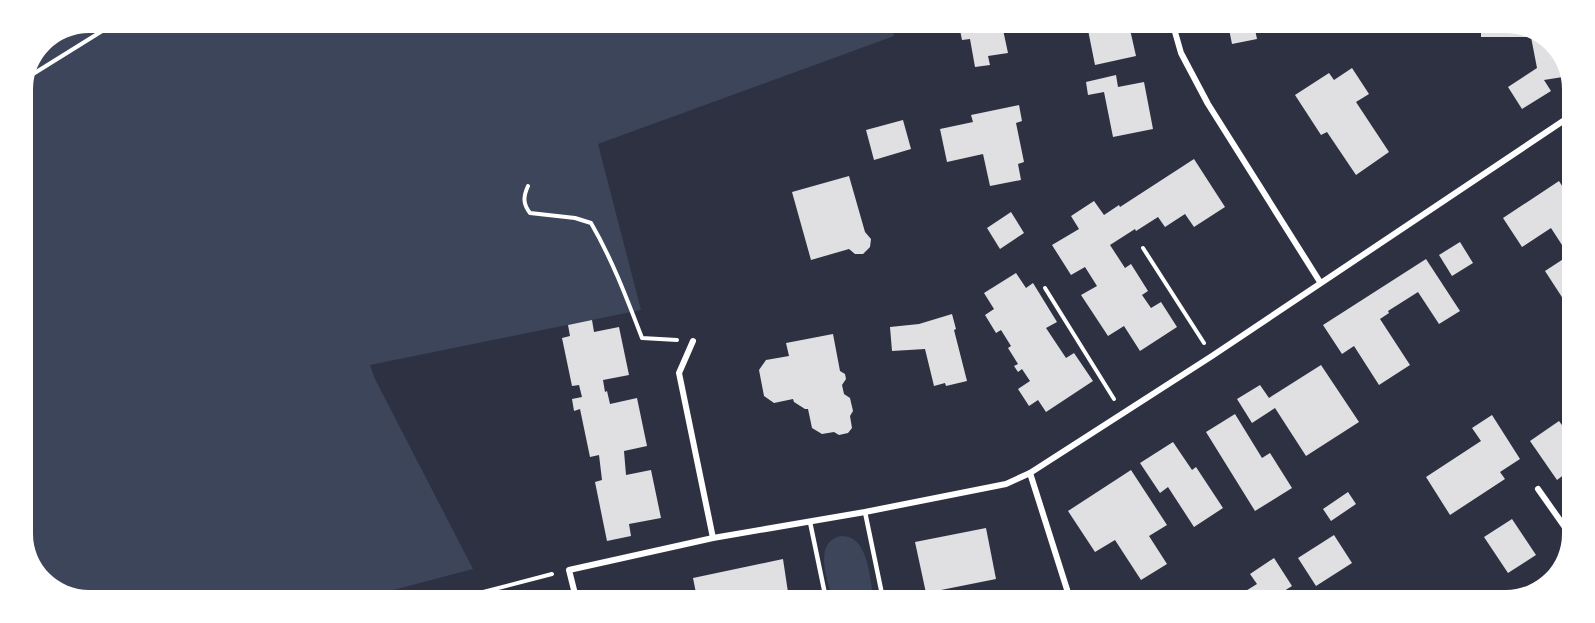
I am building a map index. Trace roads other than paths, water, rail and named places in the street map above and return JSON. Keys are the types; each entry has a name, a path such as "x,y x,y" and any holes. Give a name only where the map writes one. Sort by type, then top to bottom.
{"street":[{"path":"1175,33 1181,53 1208,104 1320,282"},
{"path":"574,590 568,570 713,538 865,512 1006,484 1030,473 1212,356 1562,122"},
{"path":"693,341 679,373 713,538"},
{"path":"1030,473 1067,590"},
{"path":"1538,489 1562,523"}],"lane":[{"path":"865,512 881,590"},
{"path":"810,522 824,590"}]}
